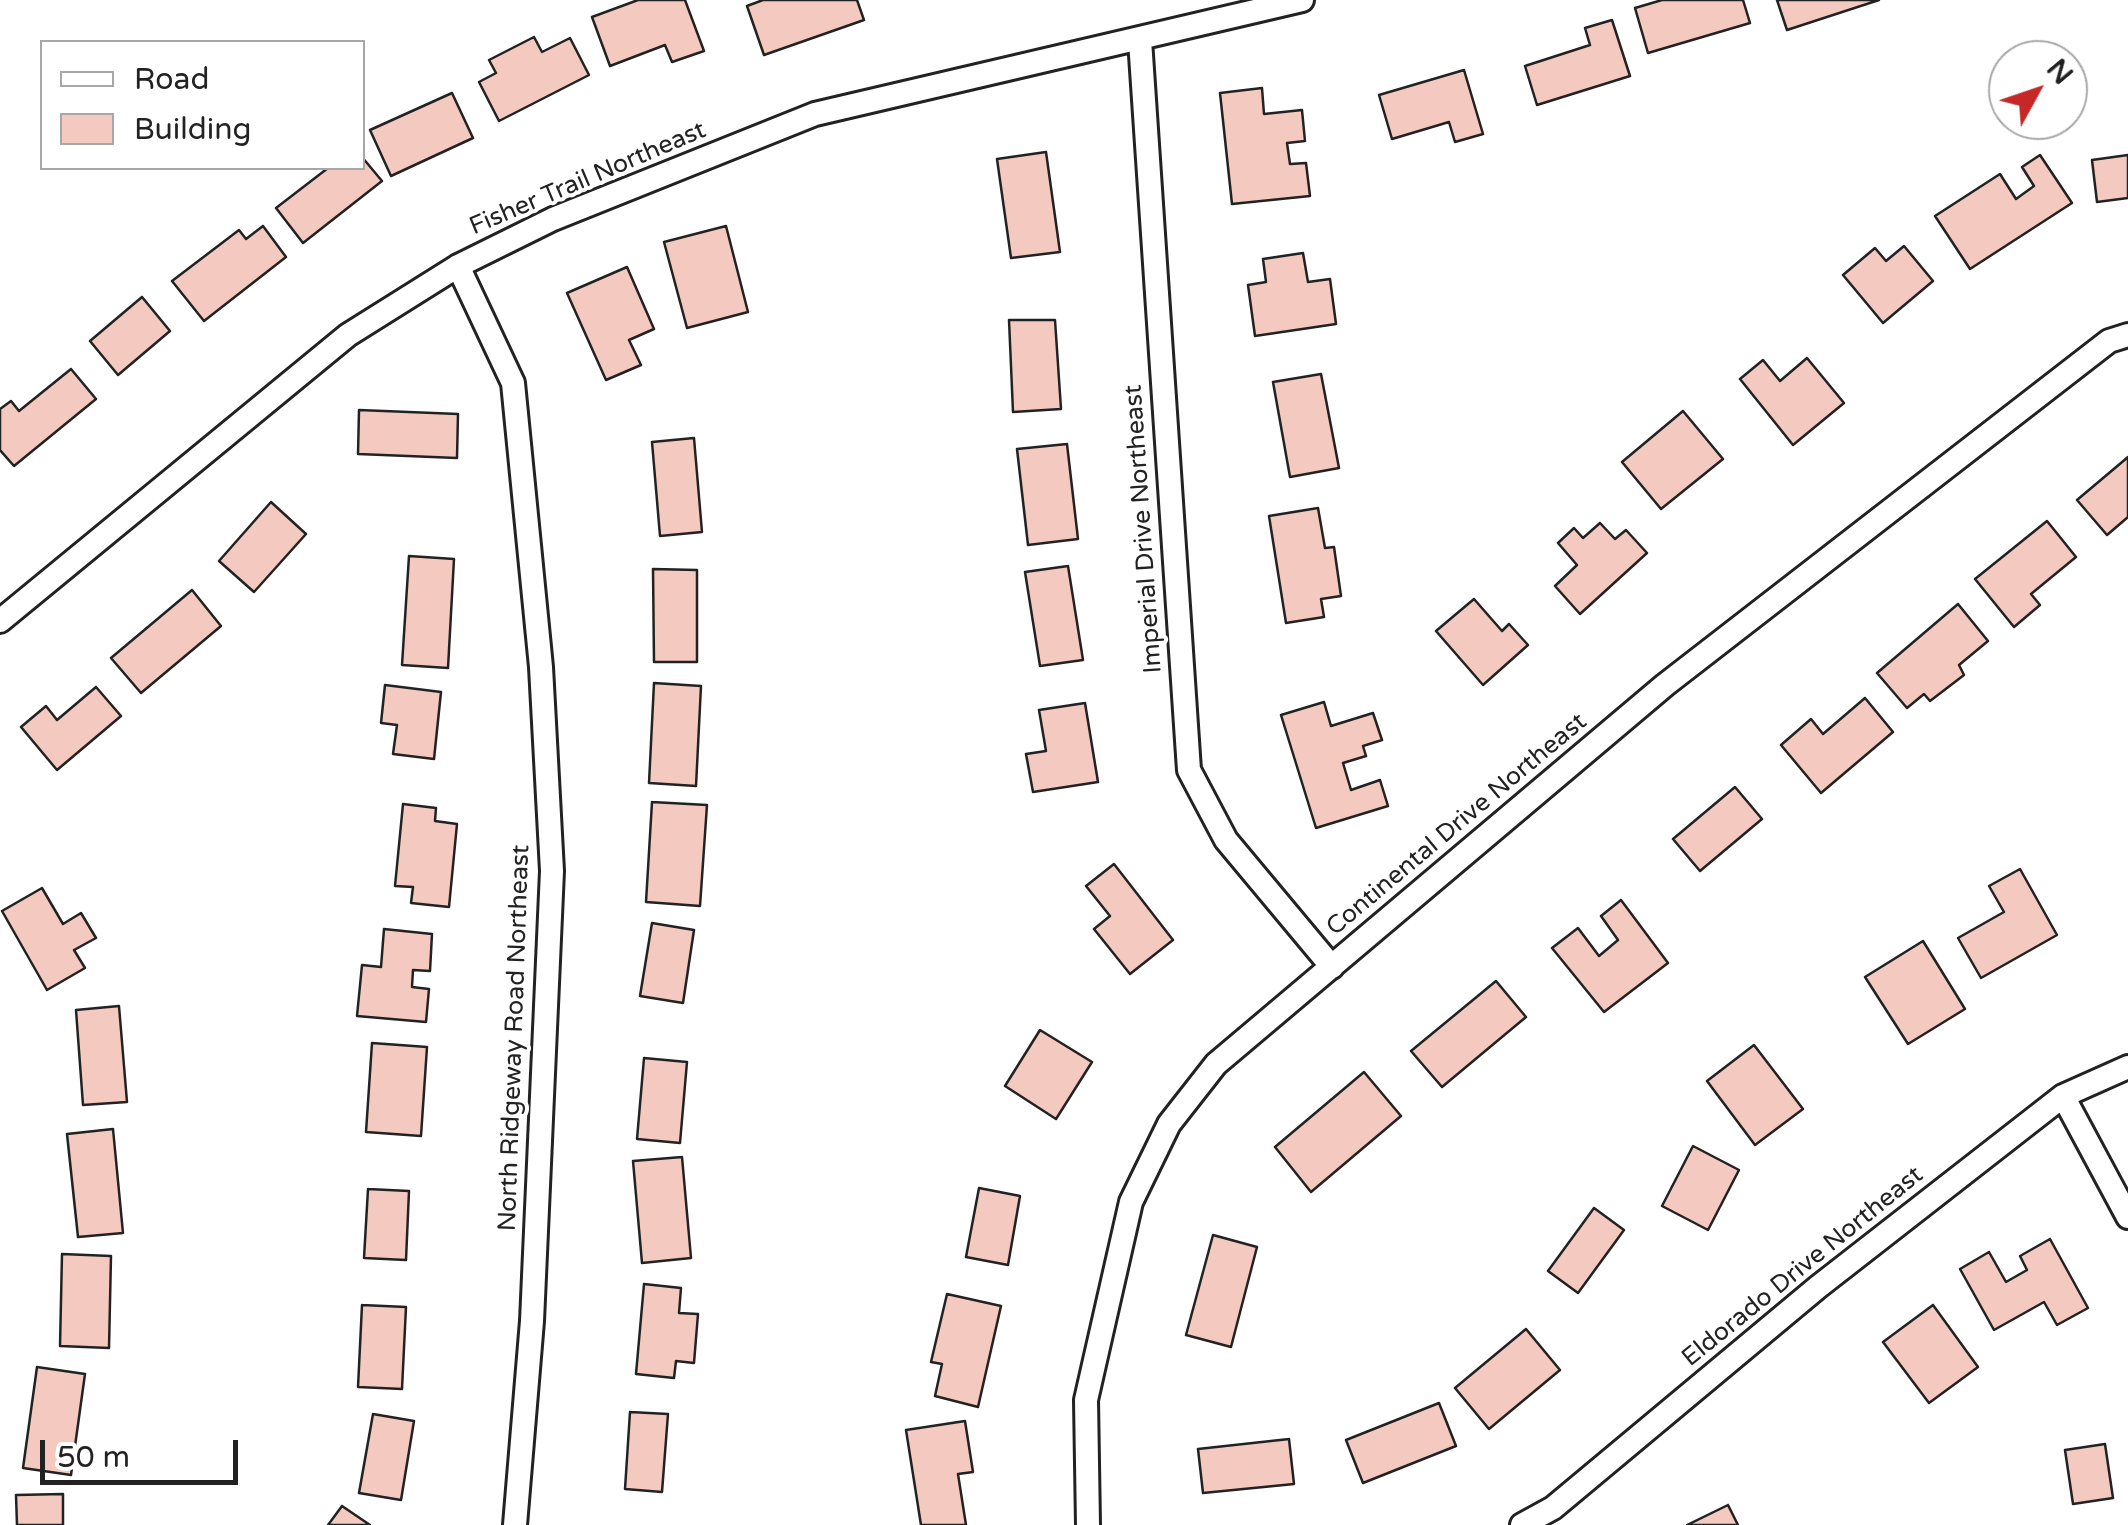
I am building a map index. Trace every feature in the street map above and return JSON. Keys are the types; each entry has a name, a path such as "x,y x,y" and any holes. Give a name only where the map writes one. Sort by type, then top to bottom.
{"street":[{"name":"Fisher Trail Northeast","path":"0,621 348,335 458,266 553,219 815,114 1302,0"},
{"name":"Imperial Drive Northeast","path":"1140,40 1189,770 1226,840 1332,967"},
{"name":"North Ridgeway Road Northeast","path":"458,266 514,383 542,667 552,871 532,1322 515,1525"},
{"name":"Continental Drive Northeast","path":"1088,1525 1086,1400 1131,1202 1169,1124 1216,1064 1665,685 2109,341 2128,335"},
{"name":"Eldorado Drive Northeast","path":"1522,1525 1558,1517 1818,1286 2062,1096 2128,1067"},
{"path":"2062,1096 2128,1216"}],"building":[{"path":"638,0 685,0 704,51 672,62 665,45 610,66 592,17"},
{"path":"763,0 857,0 864,20 764,55 747,6"},
{"path":"1662,0 1743,0 1750,23 1648,53 1635,8"},
{"path":"1777,0 1879,0 1787,30"},
{"path":"1612,20 1630,76 1537,105 1525,66 1590,45 1585,28"},
{"path":"534,37 542,52 570,38 589,75 499,121 479,82 496,73 489,60"},
{"path":"1464,70 1483,134 1455,142 1449,122 1392,139 1379,95"},
{"path":"1262,88 1264,114 1302,110 1305,141 1287,143 1290,164 1306,163 1310,196 1232,204 1220,93"},
{"path":"452,93 473,138 391,176 370,130"},
{"path":"1046,152 1060,252 1011,258 997,159"},
{"path":"2040,155 2072,203 1970,269 1935,216 2000,174 2016,199 2034,186 2022,167"},
{"path":"2128,155 2128,198 2097,202 2092,160"},
{"path":"365,161 382,181 303,243 276,208 325,170 365,170"},
{"path":"263,226 286,257 204,321 172,281 239,230 246,239"},
{"path":"726,226 748,312 687,328 664,242"},
{"path":"1904,246 1933,281 1883,323 1843,275 1875,248 1886,261"},
{"path":"1303,253 1308,282 1330,279 1336,324 1255,336 1248,285 1266,282 1263,259"},
{"path":"627,267 654,329 629,340 641,365 606,380 567,293"},
{"path":"142,297 170,331 118,375 90,341"},
{"path":"1009,320 1055,320 1061,409 1013,412"},
{"path":"1807,358 1844,403 1793,445 1740,379 1763,360 1780,381"},
{"path":"71,369 96,399 14,466 0,450 0,409 11,401 19,411"},
{"path":"1321,374 1339,468 1290,477 1273,382"},
{"path":"359,410 458,414 457,458 358,454"},
{"path":"1683,411 1723,459 1661,509 1622,462"},
{"path":"694,438 702,532 660,536 652,442"},
{"path":"1067,444 1078,539 1028,545 1017,449"},
{"path":"2128,457 2128,517 2107,535 2077,500"},
{"path":"271,502 306,534 254,592 219,561"},
{"path":"1318,508 1325,548 1334,547 1341,596 1321,599 1324,617 1286,623 1269,516"},
{"path":"2047,521 2076,557 2031,594 2040,605 2014,627 1975,579"},
{"path":"1600,523 1615,539 1626,530 1647,553 1580,614 1555,586 1577,565 1558,543 1574,528 1583,538"},
{"path":"409,556 454,559 448,668 402,665"},
{"path":"1068,566 1083,660 1040,666 1025,572"},
{"path":"653,569 697,570 697,662 654,662"},
{"path":"192,590 221,626 141,693 111,658"},
{"path":"1474,599 1502,631 1509,624 1528,645 1483,685 1436,631"},
{"path":"1958,604 1988,641 1959,665 1964,675 1930,701 1924,694 1907,708 1877,673"},
{"path":"654,683 701,686 696,786 649,783"},
{"path":"385,685 441,692 434,759 393,754 397,725 381,723"},
{"path":"96,687 121,716 57,770 21,727 46,706 57,720"},
{"path":"1865,698 1893,732 1821,793 1781,745 1811,719 1823,734"},
{"path":"1324,702 1331,726 1373,713 1382,740 1363,746 1366,756 1343,763 1351,790 1380,780 1388,806 1316,828 1281,715"},
{"path":"1085,703 1098,782 1033,792 1026,754 1046,751 1039,710"},
{"path":"1735,787 1762,819 1700,871 1673,839"},
{"path":"652,802 707,805 700,906 646,902"},
{"path":"403,804 436,808 435,821 457,824 449,907 411,903 413,887 395,886"},
{"path":"1114,864 1173,940 1130,974 1094,929 1110,916 1086,886"},
{"path":"2020,869 2057,935 1981,978 1958,938 2004,912 1989,886"},
{"path":"42,888 63,924 81,913 96,938 74,950 85,968 47,990 2,911"},
{"path":"1621,900 1668,963 1604,1012 1552,948 1578,928 1599,956 1618,940 1601,916"},
{"path":"652,923 694,930 683,1003 640,996"},
{"path":"384,929 432,934 430,971 413,970 412,987 429,989 426,1022 357,1016 362,965 381,967"},
{"path":"1923,941 1965,1009 1908,1044 1865,977"},
{"path":"1496,981 1526,1017 1442,1087 1411,1051"},
{"path":"119,1006 127,1102 83,1105 76,1010"},
{"path":"1040,1030 1092,1062 1056,1119 1005,1086"},
{"path":"372,1043 427,1047 421,1136 366,1132"},
{"path":"1754,1045 1803,1109 1755,1145 1707,1081"},
{"path":"644,1058 687,1062 680,1143 637,1139"},
{"path":"1364,1072 1401,1116 1311,1192 1275,1147"},
{"path":"113,1129 123,1233 78,1237 67,1134"},
{"path":"1693,1146 1739,1170 1708,1230 1662,1206"},
{"path":"682,1157 691,1258 642,1263 633,1161"},
{"path":"979,1188 1020,1196 1008,1265 966,1257"},
{"path":"368,1189 409,1191 406,1260 364,1258"},
{"path":"1594,1208 1624,1230 1578,1293 1548,1271"},
{"path":"1213,1235 1257,1247 1231,1347 1186,1335"},
{"path":"2050,1239 2088,1308 2057,1325 2044,1302 1994,1330 1960,1269 1989,1252 2006,1282 2027,1270 2020,1256"},
{"path":"62,1254 111,1256 109,1348 60,1346"},
{"path":"644,1284 681,1288 679,1313 698,1314 694,1363 676,1361 674,1378 636,1374"},
{"path":"947,1294 1001,1306 978,1407 935,1396 942,1364 931,1362"},
{"path":"362,1305 406,1307 402,1389 358,1387"},
{"path":"1933,1305 1978,1367 1929,1403 1883,1342"},
{"path":"1526,1329 1560,1370 1489,1429 1455,1388"},
{"path":"37,1367 85,1374 71,1475 23,1468"},
{"path":"1439,1403 1456,1446 1363,1483 1346,1440"},
{"path":"630,1412 668,1414 662,1492 625,1489"},
{"path":"373,1414 414,1421 401,1500 359,1493"},
{"path":"965,1421 973,1472 958,1474 966,1525 921,1525 906,1430"},
{"path":"1289,1439 1294,1484 1203,1493 1198,1449"},
{"path":"2105,1444 2113,1498 2073,1504 2065,1450"},
{"path":"63,1494 63,1525 17,1525 16,1495"},
{"path":"1728,1505 1738,1525 1687,1525"},
{"path":"342,1506 370,1525 328,1525"}]}
